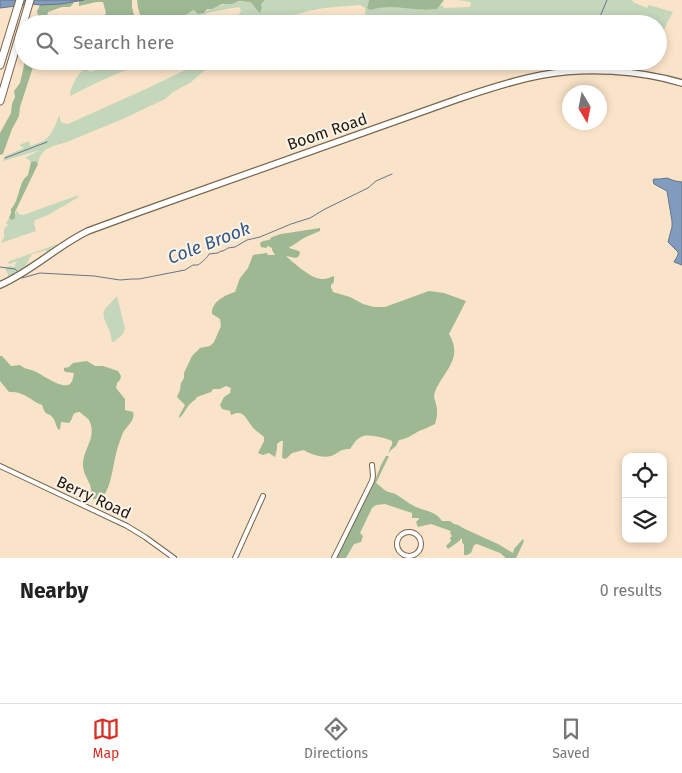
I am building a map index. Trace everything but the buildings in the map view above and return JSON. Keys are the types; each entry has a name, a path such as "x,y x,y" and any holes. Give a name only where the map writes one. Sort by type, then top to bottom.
{"highway":[{"path":"0,65 20,0"},
{"path":"26,15 30,0"},
{"path":"0,101 15,51"}],"street":[{"name":"Boom Road","path":"0,285 24,272 70,240 106,224 490,89 543,75 584,71 626,73 658,77 682,83"},
{"name":"Berry Road","path":"0,466 127,526 174,558"},
{"path":"334,558 372,481 372,466"},
{"path":"234,558 263,496"},
{"path":"408,532 418,536 421,543 419,550 414,555 401,556 398,544 400,536 408,532"}],"green space":[{"path":"132,0 134,15 105,15 106,13 103,2 79,6 79,1"},
{"path":"137,0 265,0 261,4 260,13 250,2 239,1 207,9 204,13 198,14 193,10 186,15 140,15"},
{"path":"265,0 369,0 367,8 402,7 430,10 437,9 440,5 444,8 470,7 471,2 457,0 632,0 647,8 649,5 673,12 667,23 667,15 365,15 365,8 360,5 324,8 295,15 238,15 241,11 238,7 202,15 186,15 193,10 196,13 204,13 219,6 240,2 250,2 260,12 261,4"},
{"path":"369,0 444,0 437,9 387,7 370,10 367,8"},
{"path":"73,2 70,7 62,7 48,12 47,15 38,15 37,11 40,5"},
{"path":"23,70 32,70 19,116 3,154 0,155 0,133 11,113 15,97 14,91 20,83"},
{"path":"83,70 90,72 96,70 126,70 70,96 79,74"},
{"path":"185,70 205,70 190,83 173,92 165,99 125,118 45,150 40,156 38,164 36,161 31,162 25,158 40,150 3,161 5,156 24,148 19,145 29,141 30,146 46,139 53,131 60,115 62,123 68,124"},
{"path":"36,161 38,164 15,212 15,218 12,220 9,218 11,209 16,201 22,182 28,175 31,162"},
{"path":"79,195 48,215 35,220 36,231 1,243 4,237 4,229 8,225 6,223 9,218 12,220 17,210 19,214 23,215"},
{"path":"320,228 320,231 289,247 300,252 299,256 296,258 286,256 314,277 323,279 334,276 334,282 331,285 333,292 374,307 385,307 429,291 444,293 466,301 449,334 453,343 453,358 434,394 437,407 435,424 399,440 389,453 392,441 381,437 364,436 358,439 350,449 341,450 331,456 317,456 304,450 292,453 284,459 282,457 283,441 277,444 275,457 269,453 263,455 258,453 264,437 241,413 231,415 230,411 222,409 220,405 224,397 230,393 231,388 226,386 220,389 213,389 211,392 197,397 179,418 185,405 177,397 184,373 192,356 200,348 210,346 214,342 221,326 220,319 212,314 214,306 223,297 235,292 240,278 248,268 253,255 267,253 268,255 275,255 272,248 268,246 266,248 261,247 260,243 281,234"},
{"path":"58,244 46,252 46,250 32,254 26,265 32,262 9,277 5,268 14,267 17,261 10,264 7,262"},
{"path":"117,296 125,329 123,334 112,342 104,319 104,311"},
{"path":"0,356 11,366 20,365 62,385 72,382 74,373 64,371 64,368 69,367 73,363 87,361 95,366 103,366 118,371 121,376 116,388 125,399 125,410 133,412 134,415 132,421 123,432 117,449 112,476 102,497 93,499 91,496 91,487 83,466 83,460 92,432 89,420 80,412 74,414 69,423 61,422 59,430 53,418 46,413 42,405 23,394 9,392 0,381"},
{"path":"386,456 389,456 376,483 387,492 396,494 414,506 433,513 442,521 450,521 513,553 514,549 523,539 524,541 516,558 506,558 500,553 477,544 474,545 471,553 464,555 462,538 448,549 446,546 451,541 451,531 431,524 418,527 416,522 419,518 412,518 412,513 385,504 376,505 372,508 360,533 363,536 361,542 354,544 346,558 336,558"}],"water":[{"path":"0,0 84,0 61,4 32,4 0,8"},
{"path":"667,178 682,182 682,265 674,262 678,252 668,242 672,221 667,191 654,184 653,180"}],"waterway":[{"path":"601,15 607,0"},
{"path":"5,158 47,142"},
{"name":"Cole Brook","path":"22,278 40,273 94,276 120,280 139,279 185,270 193,265 198,265 209,254 235,247 247,240 310,218 392,174"},
{"name":"Cole Brook","path":"0,267 17,271"}]}
